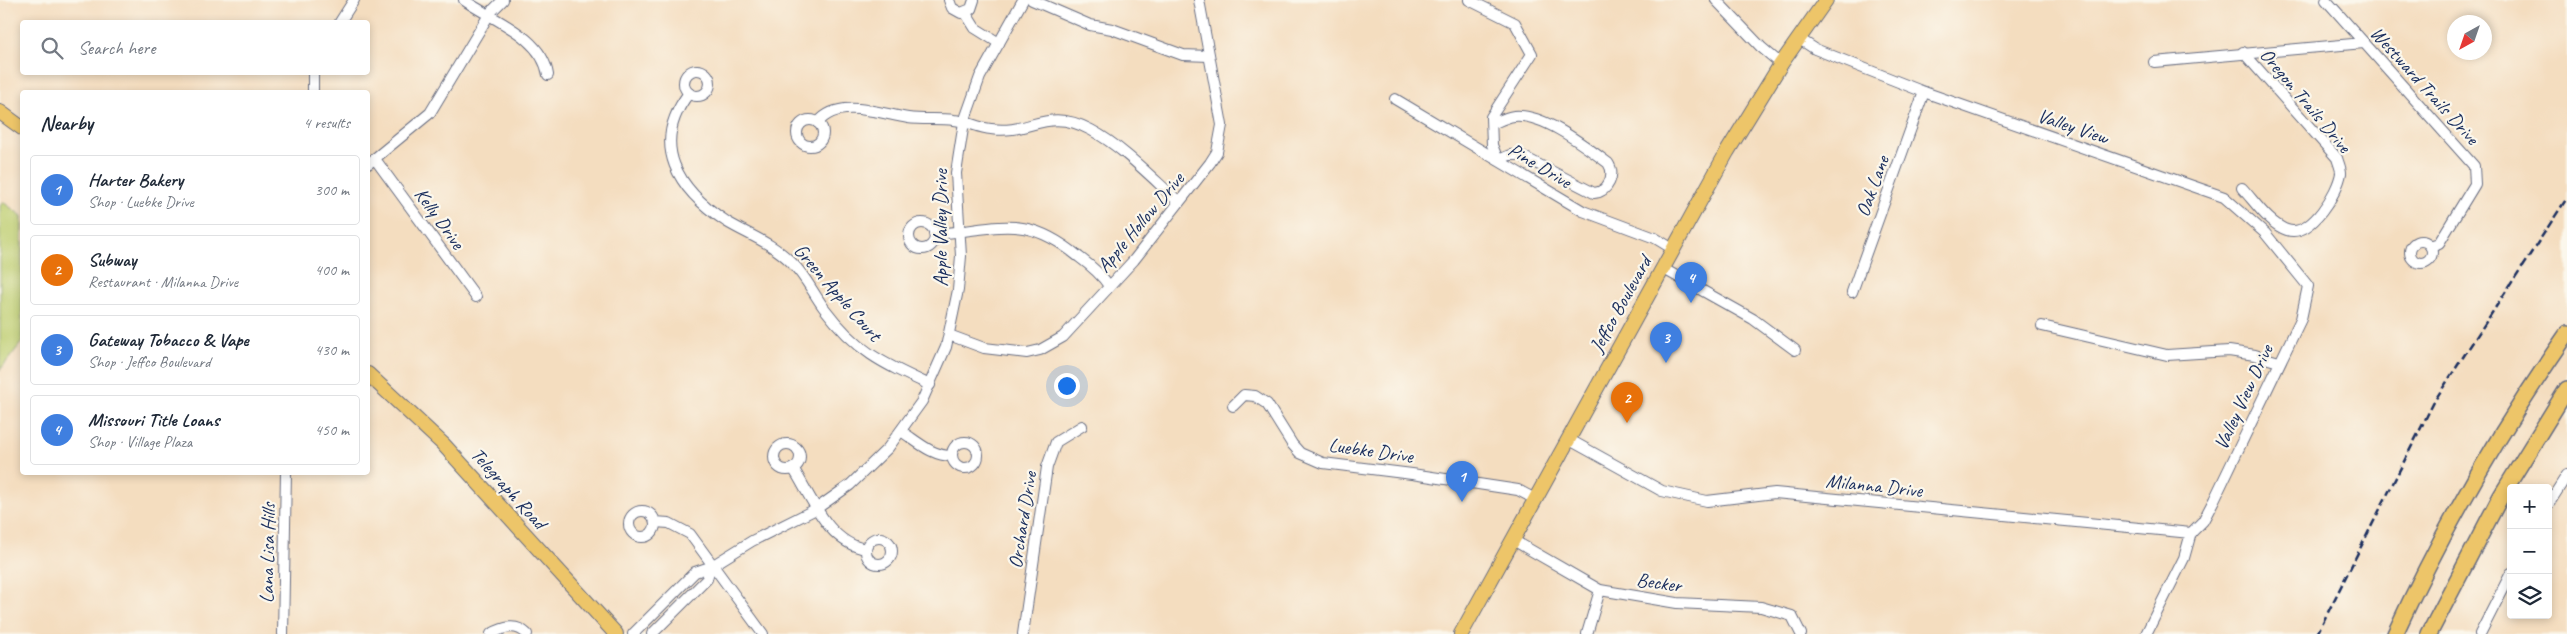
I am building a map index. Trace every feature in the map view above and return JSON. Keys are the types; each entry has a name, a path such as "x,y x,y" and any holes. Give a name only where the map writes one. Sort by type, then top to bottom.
{"highway":[{"path":"2395,634 2473,481 2526,394 2567,334"},
{"path":"2429,634 2496,504 2567,390"}],"main road":[{"name":"Jeffco Boulevard","path":"1461,634 1727,152 1781,64 1826,0"},
{"path":"0,112 20,127"},
{"name":"Telegraph Road","path":"370,376 443,444 610,632"}],"street":[{"path":"341,20 354,0"},
{"path":"464,0 528,41 547,66 548,75"},
{"path":"371,161 430,113 489,15 503,0"},
{"path":"949,0 954,10 964,12 976,28 999,43"},
{"path":"964,12 973,6 974,0"},
{"name":"Apple Valley Drive","path":"634,634 695,572 711,567 752,541 818,508 866,471 901,431 930,386 949,335 960,276 960,232 956,173 964,122 980,77 1023,0"},
{"path":"1032,0 1082,22 1112,29 1183,55 1209,56"},
{"name":"Apple Hollow Drive","path":"949,335 984,348 1027,353 1040,350 1063,337 1134,260 1217,152 1222,125 1199,0"},
{"path":"1469,0 1515,23 1532,54 1491,117 1492,144 1498,160 1510,155 1520,155 1594,193 1603,190 1611,178 1611,167 1608,163 1552,126 1522,116 1511,116 1492,124"},
{"path":"1716,0 1761,47 1781,64"},
{"name":"Westward Trails Drive","path":"2326,0 2474,166 2474,184 2438,243 2430,246"},
{"name":"Valley View","path":"1798,38 1815,48 1924,92 2224,197 2265,233 2308,286"},
{"path":"2154,62 2243,52 2364,43"},
{"name":"Oregon Trails Drive","path":"2242,188 2276,224 2289,231 2302,230 2312,223 2333,196 2341,171 2337,158 2243,52"},
{"path":"313,75 313,90"},
{"name":"Oak Lane","path":"1852,292 1924,92"},
{"name":"Green Apple Court","path":"689,93 673,121 670,138 673,162 684,184 696,198 727,222 774,247 793,263 824,308 866,353 930,386"},
{"name":"Pine Drive","path":"1396,99 1583,210 1654,238 1673,249"},
{"path":"818,123 828,114 856,109 910,118 964,122 992,130 1018,128 1038,121 1059,119 1090,130 1111,144 1179,202"},
{"name":"Kelly Drive","path":"371,161 476,297"},
{"path":"934,234 988,227 1013,226 1040,231 1067,247 1110,286"},
{"path":"1662,268 1752,319 1795,350"},
{"name":"Valley View Drive","path":"2191,533 2203,521 2301,319 2308,286"},
{"path":"2042,326 2167,355 2228,351 2255,355 2279,362"},
{"name":"Luebke Drive","path":"1233,406 1244,395 1255,396 1267,404 1292,444 1300,453 1323,463 1518,490 1535,499"},
{"name":"Orchard Drive","path":"1023,634 1047,467 1056,442 1082,426"},
{"path":"901,431 929,451 943,456 952,456"},
{"name":"Milanna Drive","path":"1568,439 1662,491 1707,502 1775,493 2191,533"},
{"path":"793,468 838,537 851,546 866,550"},
{"name":"Lana Lisa Hills","path":"283,634 286,475"},
{"path":"2552,499 2567,475"},
{"path":"655,522 669,523 690,534 711,567 764,634"},
{"path":"2146,634 2184,558 2191,533"},
{"name":"Becker","path":"1513,540 1600,590 1677,603 1761,607 1792,616 1801,634"},
{"name":"Apple Valley Drive","path":"652,634 707,578 711,567"},
{"path":"2480,634 2510,574"},
{"path":"1587,634 1600,590"},
{"path":"491,634 504,627 514,626 527,634"}],"green space":[{"path":"3,202 20,215 20,345 0,370 0,206"}],"railway":[{"path":"2317,634 2435,400 2567,198"}],"place":[{"name":"Missouri Title Loans","path":"1691,303"},
{"name":"Gateway Tobacco & Vape","path":"1666,363"},
{"name":"Subway","path":"1627,423"},
{"name":"Harter Bakery","path":"1462,502"}]}
